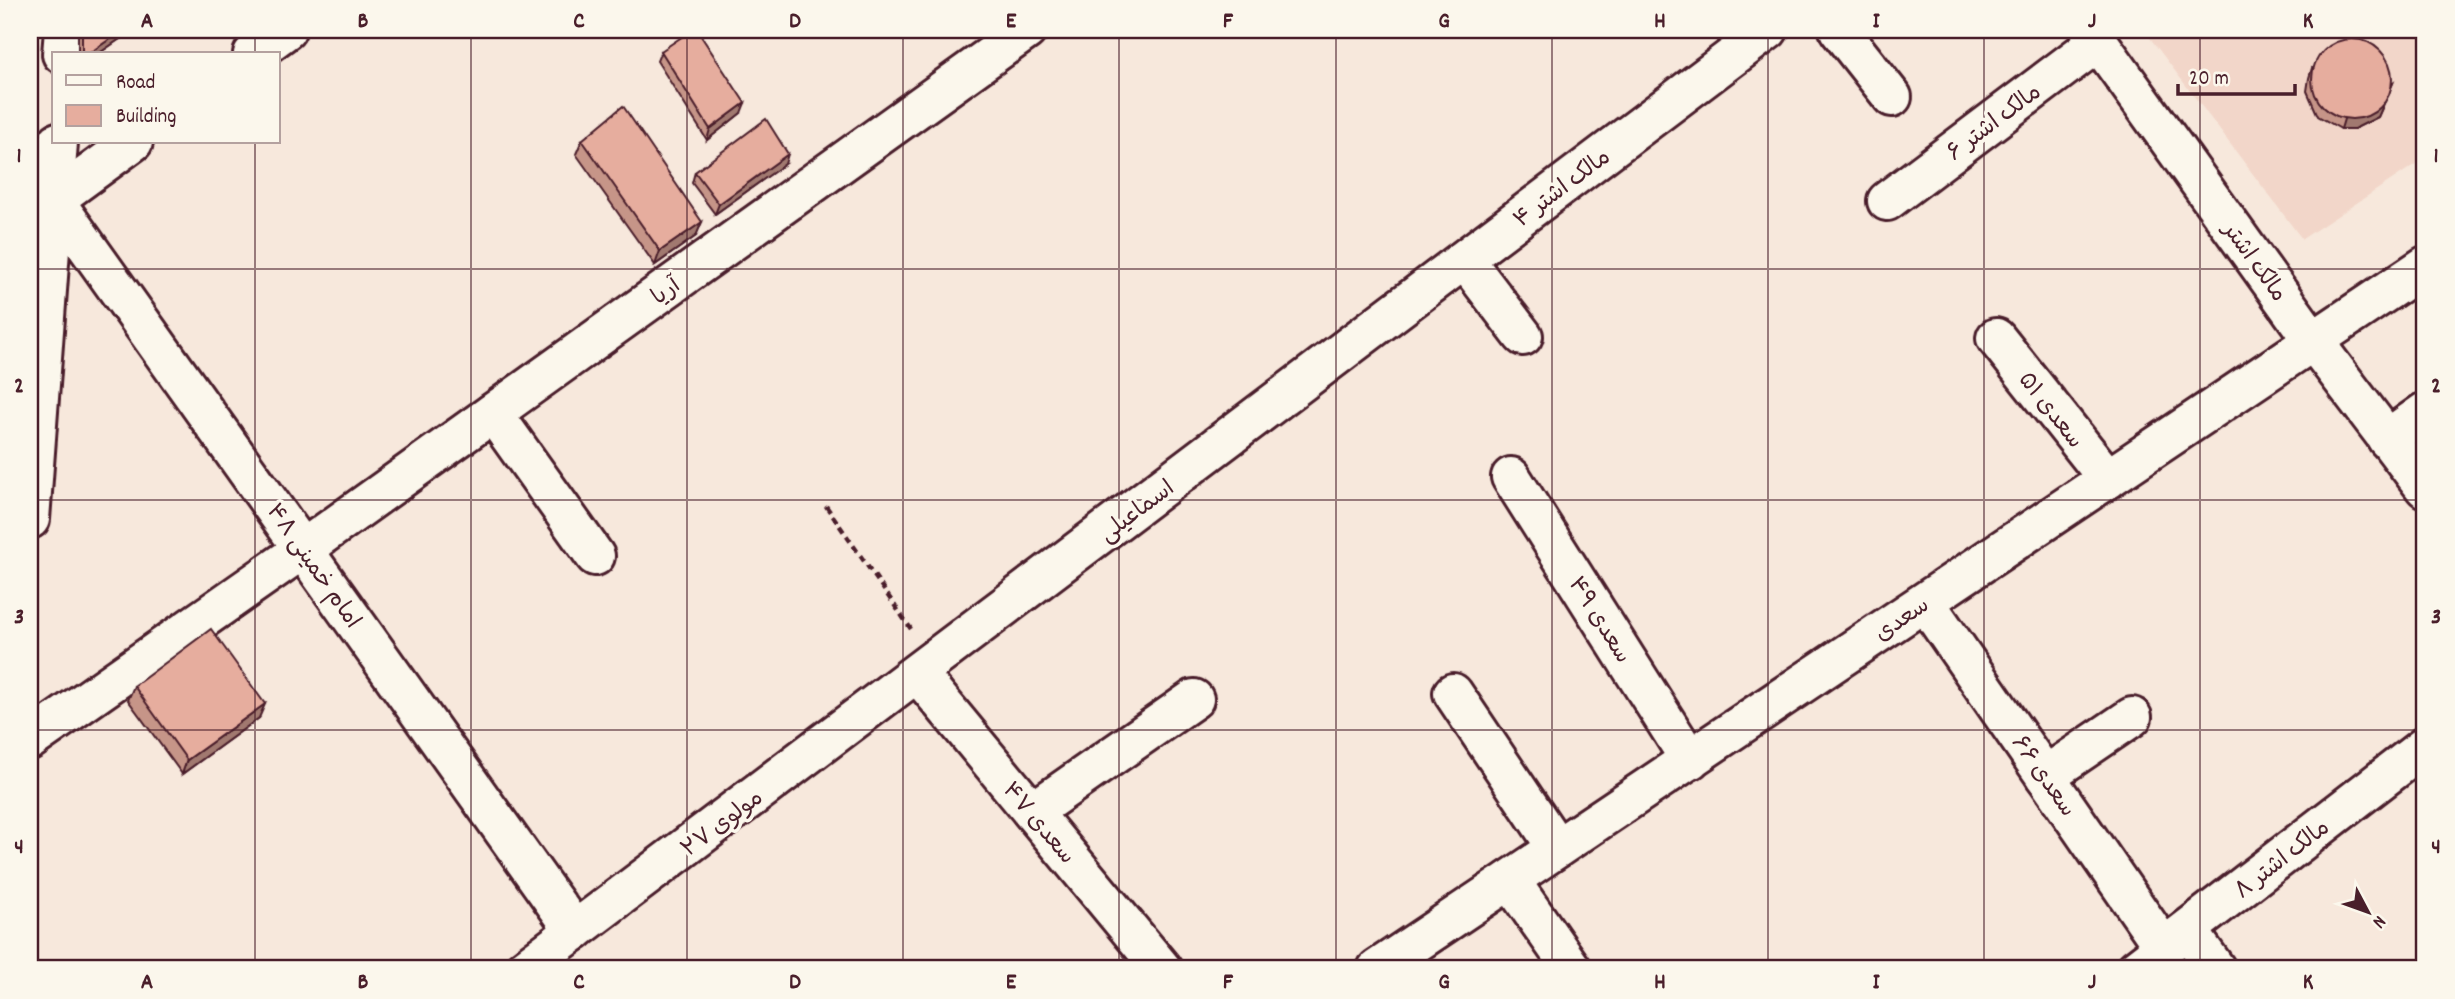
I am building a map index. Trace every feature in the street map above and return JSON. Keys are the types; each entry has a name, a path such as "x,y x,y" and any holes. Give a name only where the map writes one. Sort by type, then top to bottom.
{"street":[{"path":"62,52 64,30"},
{"path":"256,52 286,30"},
{"name":"آریا","path":"30,740 303,549 1027,30"},
{"name":"مالک اشتر ۴","path":"1353,345 1768,30"},
{"path":"1839,30 1892,97"},
{"name":"مالک اشتر ۶","path":"1887,201 2095,36"},
{"name":"مالک اشتر","path":"2095,36 2314,342 2425,488"},
{"path":"30,519 42,209 58,144"},
{"path":"42,209 130,144"},
{"name":"امام خمینی ۴۸","path":"42,209 303,549 575,931"},
{"path":"1465,260 1523,336"},
{"name":"سعدی","path":"1377,969 2425,266"},
{"name":"سعدی ۵۱","path":"1996,338 2108,480"},
{"name":"اسماعیلی","path":"926,668 1353,345"},
{"path":"2387,439 2425,412"},
{"path":"493,413 594,556"},
{"name":"سعدی ۴۹","path":"1511,477 1690,760"},
{"name":"سعدی ۶۶","path":"1925,602 2163,949 2216,969"},
{"name":"سعدی ۴۷","path":"926,668 1032,812 1162,969"},
{"name":"مولوی ۲۷","path":"524,969 926,668"},
{"path":"1452,693 1557,848"},
{"path":"1032,812 1194,699"},
{"path":"2045,776 2132,717"},
{"name":"مالک اشتر ۸","path":"2163,949 2425,746"},
{"path":"1510,880 1572,969"}],"path":[{"path":"825,506 926,668"}],"shaded area":[{"path":"2144,30 2425,30 2425,158 2302,239"}],"building":[{"path":"82,30 123,30 91,52 82,52"},
{"path":"692,30 697,30 745,103 710,129 661,51"},
{"path":"2352,39 2367,42 2380,51 2389,64 2392,79 2389,94 2380,107 2367,116 2352,119 2337,116 2324,107 2315,94 2312,79 2315,64 2324,51 2337,42"},
{"path":"623,106 702,222 660,251 582,140"},
{"path":"766,119 788,154 719,204 695,172"},
{"path":"211,629 265,704 187,760 134,686"}]}
